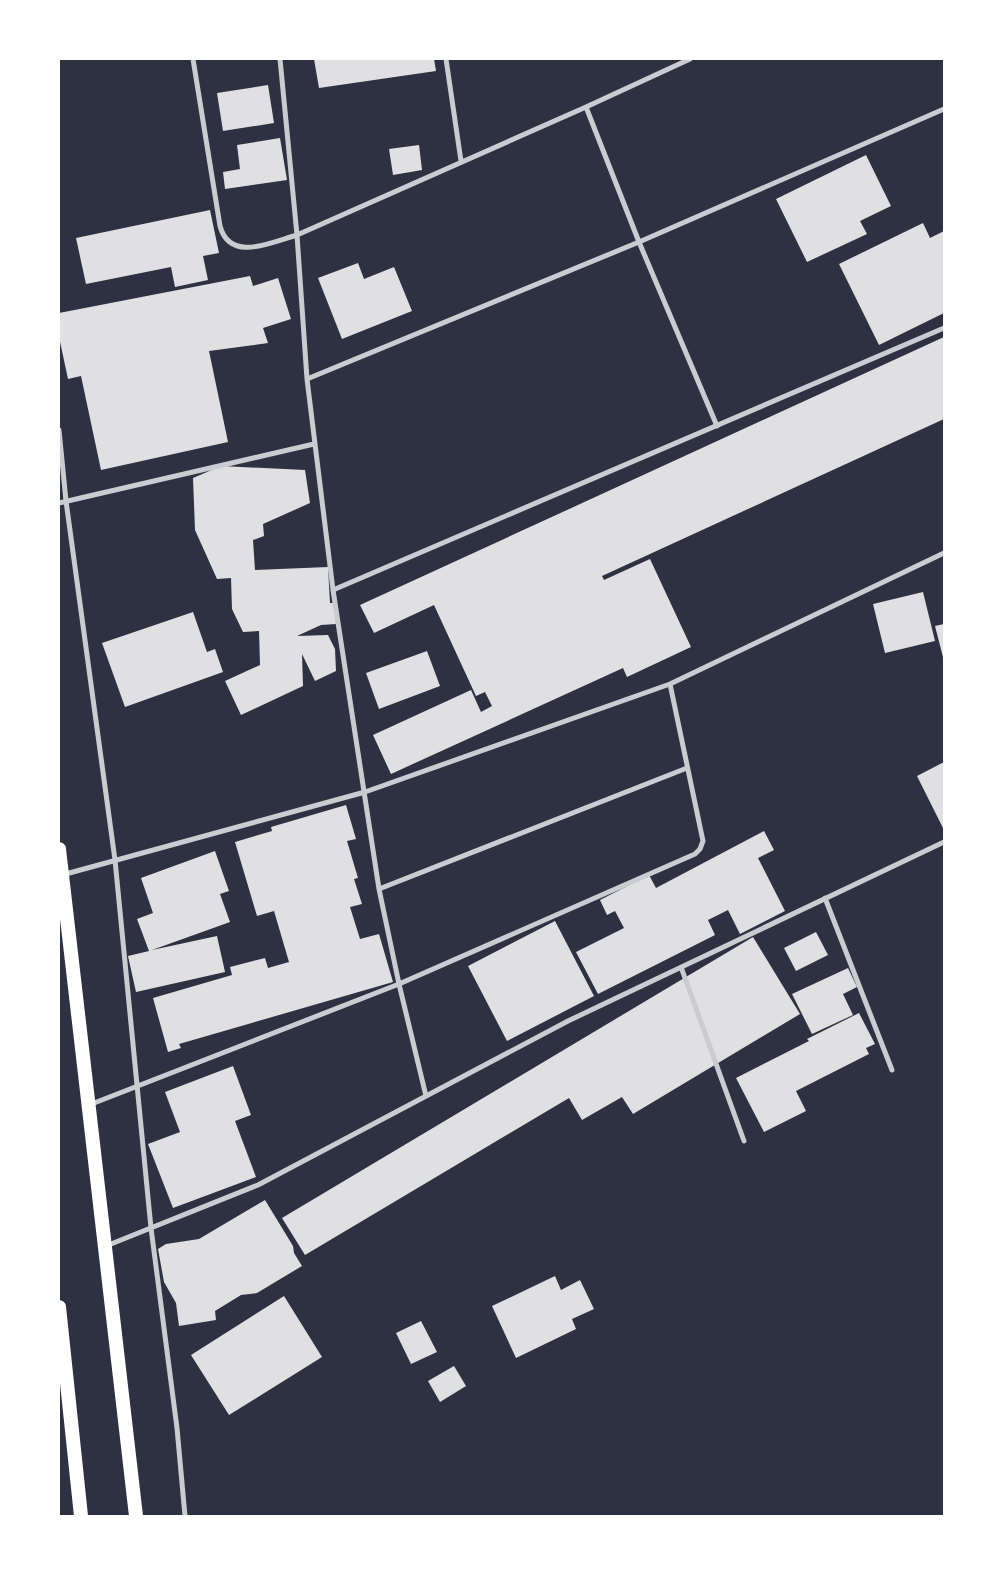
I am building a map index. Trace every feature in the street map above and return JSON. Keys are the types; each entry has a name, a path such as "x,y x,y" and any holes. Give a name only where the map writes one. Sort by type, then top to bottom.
{"highway":[{"path":"59,850 136,1516"},
{"path":"59,1307 81,1516"}],"street":[{"path":"193,59 222,234 232,244 246,248 297,234 586,107 690,59"},
{"path":"280,59 297,234 306,379 333,590 379,889 398,984 426,1096"},
{"path":"446,59 461,161"},
{"path":"586,107 639,242 718,426"},
{"path":"306,379 639,242 944,110"},
{"path":"333,590 944,328"},
{"path":"59,430 66,501 115,860 151,1228 177,1428 185,1516"},
{"path":"59,503 314,444"},
{"path":"62,875 365,792 670,684 944,553"},
{"path":"88,1105 398,984 696,854 703,841 670,684"},
{"path":"379,889 687,768"},
{"path":"105,1246 258,1185 568,1021 944,842"},
{"path":"825,898 892,1070"},
{"path":"681,967 744,1141"}],"building":[{"path":"314,59 434,59 436,71 319,88"},
{"path":"268,85 274,123 223,131 217,93"},
{"path":"280,138 287,180 225,189 223,172 240,169 237,145"},
{"path":"419,145 422,170 393,175 389,149"},
{"path":"866,155 891,206 860,221 867,234 807,262 776,199"},
{"path":"210,210 219,253 203,256 208,280 175,287 171,267 86,284 76,238"},
{"path":"923,223 930,238 944,231 944,313 879,345 839,264"},
{"path":"358,263 364,279 394,267 412,311 342,339 318,278"},
{"path":"250,276 253,286 278,278 291,319 263,328 268,343 209,351 228,442 101,470 81,376 68,379 59,337 59,313"},
{"path":"944,337 944,419 602,576 604,580 650,559 691,647 627,677 623,668 391,774 373,735 471,690 481,712 492,706 485,692 476,696 434,605 374,633 360,605"},
{"path":"221,466 305,470 310,503 263,524 264,536 253,540 255,570 328,567 330,603 335,603 336,624 321,625 297,636 328,635 335,649 336,671 315,681 302,654 303,686 241,715 225,681 260,665 259,631 243,632 232,609 231,578 217,579 195,530 193,478"},
{"path":"923,592 935,641 885,653 873,604"},
{"path":"193,612 207,652 215,649 223,672 125,707 102,643"},
{"path":"944,624 944,661 935,626"},
{"path":"427,651 440,686 379,709 366,673"},
{"path":"944,762 944,830 917,776"},
{"path":"346,805 356,839 347,841 358,878 354,879 362,904 350,907 360,939 379,934 393,982 179,1044 181,1048 168,1052 153,998 232,975 230,967 265,958 268,968 289,962 274,911 257,916 235,842 272,831 271,827"},
{"path":"764,831 774,850 758,858 785,911 740,934 728,910 708,920 715,935 598,994 576,952 624,928 615,911 607,915 600,900 649,875 656,888"},
{"path":"215,851 229,891 220,894 230,922 152,950 217,936 225,972 136,992 128,956 149,951 137,919 153,913 141,878"},
{"path":"555,921 594,996 507,1041 468,966"},
{"path":"816,932 828,955 796,971 784,948"},
{"path":"753,937 800,1014 633,1114 622,1097 582,1120 569,1098 305,1255 282,1218"},
{"path":"848,968 857,987 843,994 853,1015 812,1034 792,994"},
{"path":"859,1013 875,1044 866,1048 869,1054 796,1091 806,1111 764,1132 736,1078"},
{"path":"233,1066 251,1115 235,1121 256,1177 173,1208 148,1144 180,1132 165,1092"},
{"path":"265,1200 293,1246 294,1253 302,1266 257,1293 241,1295 215,1311 216,1320 179,1326 176,1303 164,1282 158,1249 166,1244 199,1239"},
{"path":"555,1276 561,1290 580,1280 594,1309 572,1319 576,1329 516,1358 492,1306"},
{"path":"284,1296 322,1357 229,1415 191,1355"},
{"path":"421,1321 437,1352 411,1364 396,1333"},
{"path":"454,1366 466,1386 440,1402 428,1381"}]}
